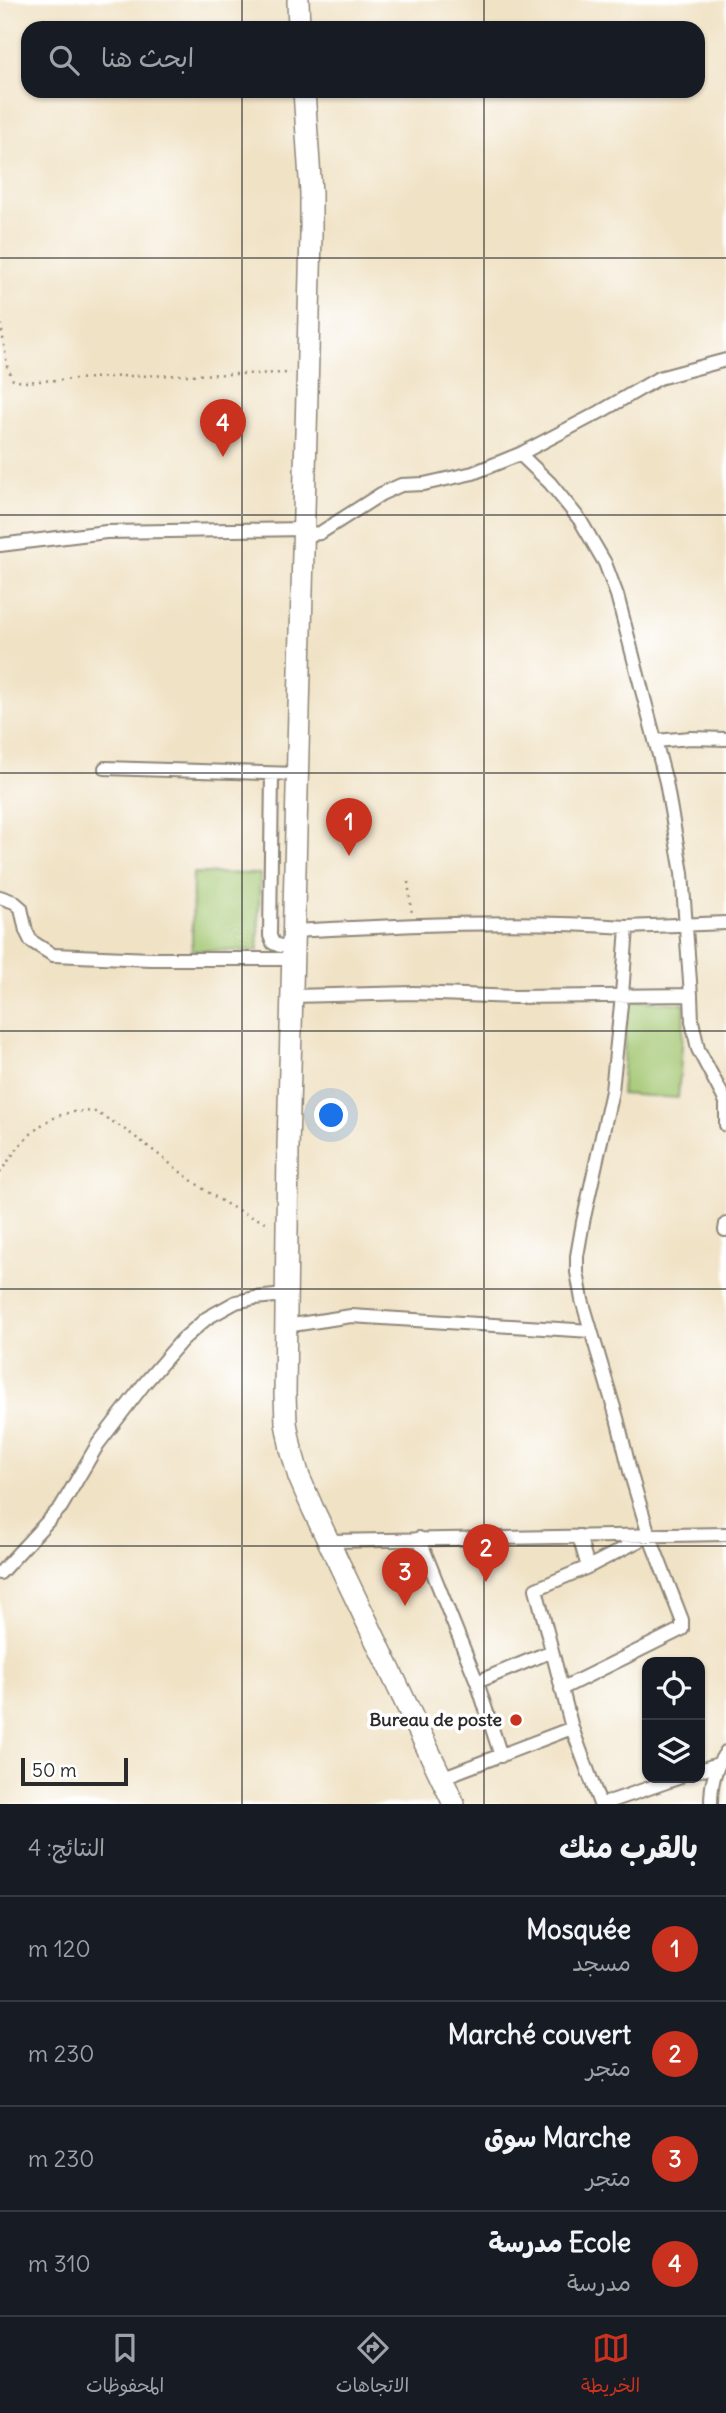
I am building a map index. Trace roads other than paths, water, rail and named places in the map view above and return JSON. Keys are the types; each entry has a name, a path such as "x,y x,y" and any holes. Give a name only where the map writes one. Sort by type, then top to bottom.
{"main road":[{"path":"298,0 299,21"},
{"path":"304,98 311,193 285,1295 286,1423 299,1477 454,1804"}],"street":[{"path":"0,545 106,532 320,533 381,494 401,485 424,484 473,473 520,454 659,378 726,360"},
{"path":"520,454 567,502 605,563 617,595 666,782 682,873 692,1021 698,1049 726,1104 726,1125"},
{"path":"655,741 726,738"},
{"path":"105,768 298,774"},
{"path":"272,774 270,936 273,943 280,946 293,945"},
{"path":"0,897 21,908 31,941 53,955 151,959 293,945 413,924 570,923 627,927 726,923"},
{"path":"561,1689 682,1629 682,1620 649,1535 591,1331 580,1290 577,1256 612,1090 627,927"},
{"path":"292,996 414,993 515,997 691,995"},
{"path":"0,1573 61,1507 97,1444 183,1340 207,1318 236,1302 285,1295"},
{"path":"286,1326 351,1316 591,1331"},
{"path":"328,1541 726,1534"},
{"path":"649,1535 588,1567 536,1589 572,1728 601,1804 663,1783"},
{"path":"579,1536 588,1567"},
{"path":"419,1538 477,1682 501,1756"},
{"path":"477,1682 552,1651"},
{"path":"441,1778 572,1728"},
{"path":"711,1804 711,1784 718,1764 726,1752"},
{"path":"705,1768 718,1764"}],"place":[{"name":"Ecole مدرسة","path":"223,457"},
{"name":"Mosquée","path":"349,856"},
{"name":"Marché couvert","path":"486,1582"},
{"name":"Marche سوق","path":"405,1606"},
{"name":"Bureau de poste","path":"516,1720"}]}
